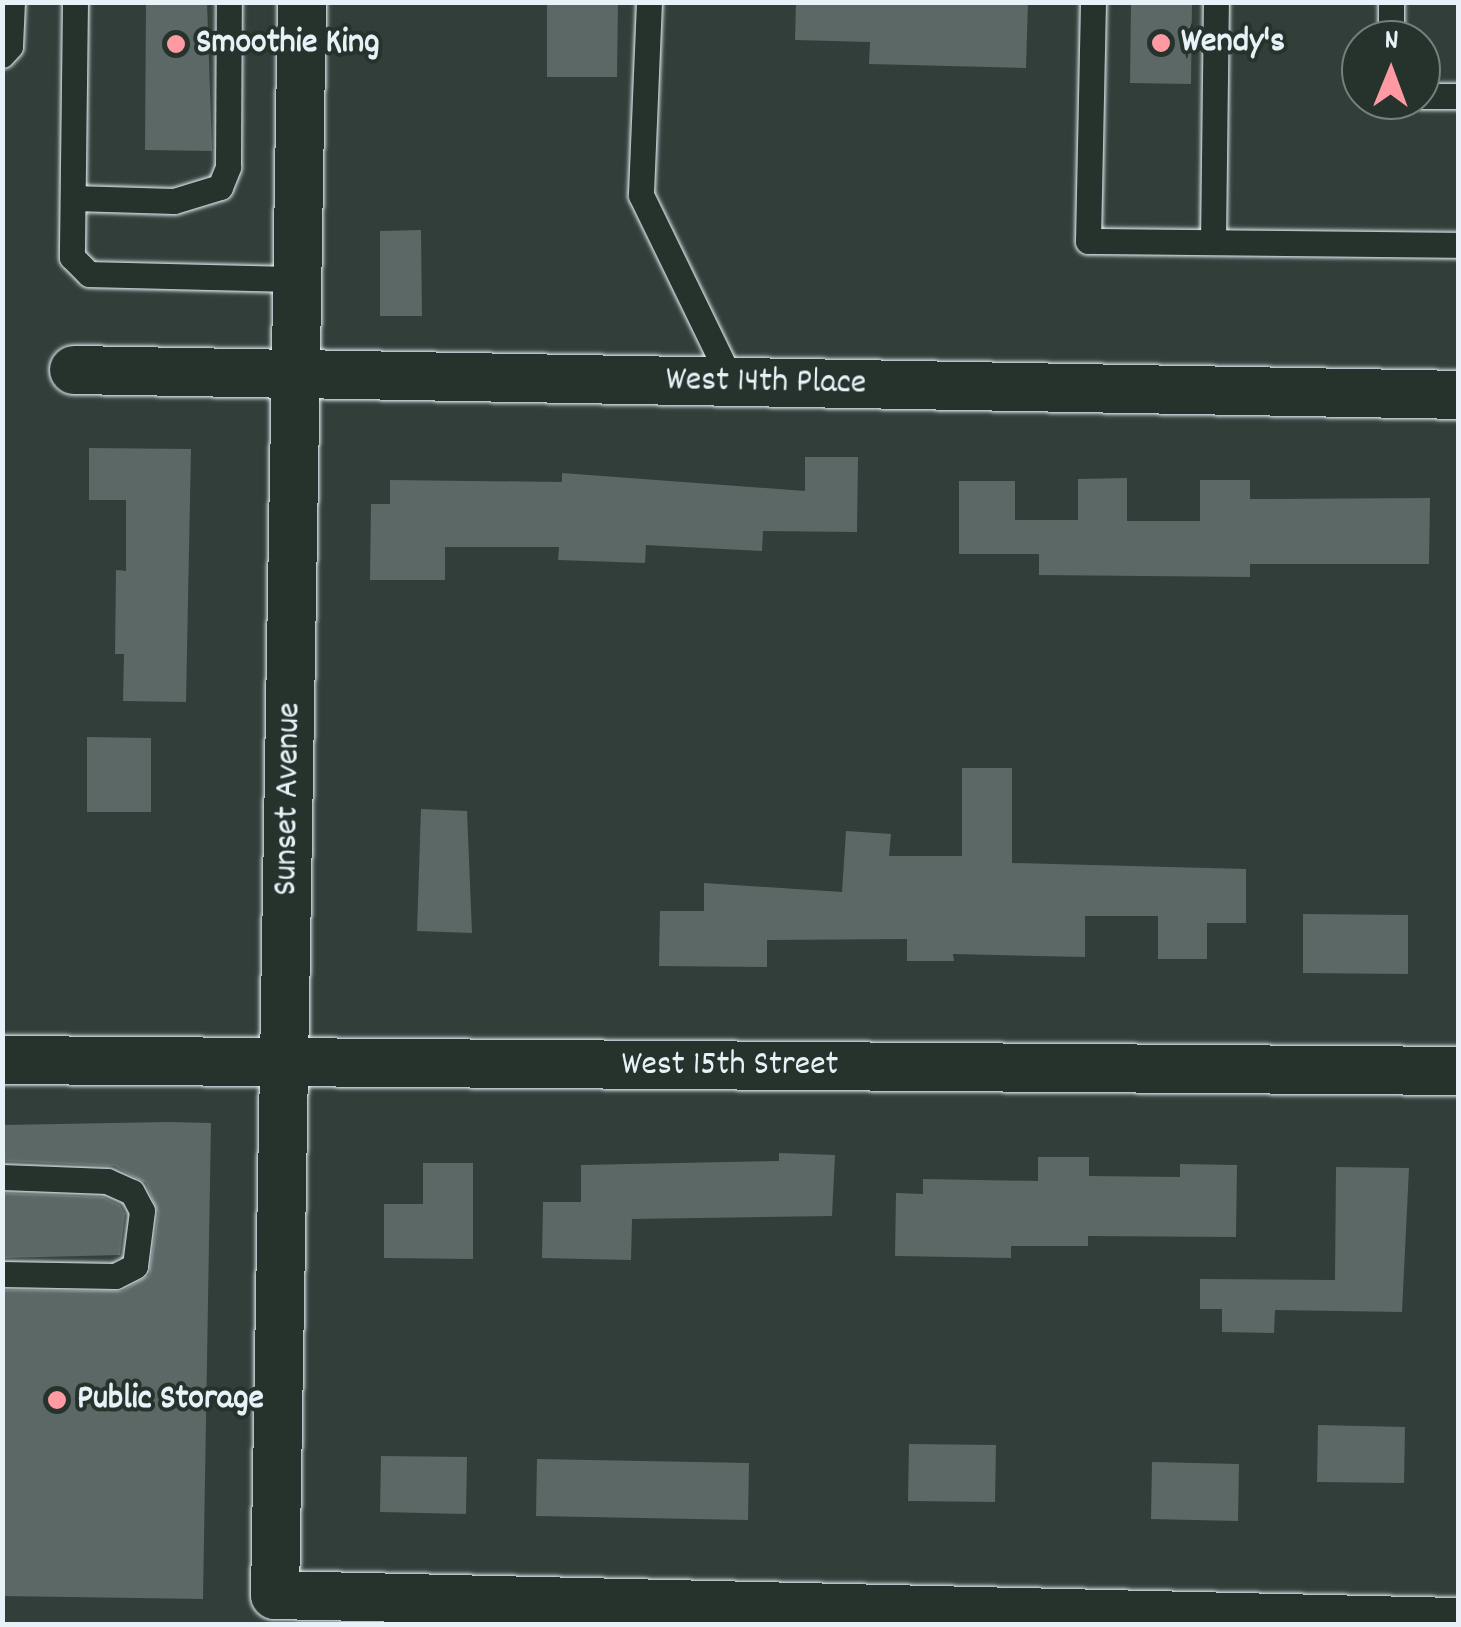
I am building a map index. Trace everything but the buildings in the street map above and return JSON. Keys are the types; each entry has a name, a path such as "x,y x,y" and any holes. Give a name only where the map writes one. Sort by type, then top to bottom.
{"street":[{"name":"Sunset Avenue","path":"302,2 275,1595 1458,1622"},
{"name":"West 14th Place","path":"74,370 1458,395"},
{"name":"West 15th Street","path":"2,1060 1458,1071"}],"lane":[{"path":"5,49 12,2"},
{"path":"75,2 72,257 89,274 299,280"},
{"path":"73,198 174,200 220,187 228,167 230,2"},
{"path":"649,2 641,195 732,382"},
{"path":"1093,2 1088,241 1458,245"},
{"path":"1213,242 1216,2"},
{"path":"2,1177 108,1181 132,1192 142,1211 135,1266 115,1276 2,1274"}],"place":[{"name":"Wendy's","path":"1161,43"},
{"name":"Smoothie King","path":"176,44"},
{"name":"Public Storage","path":"57,1400"}]}
